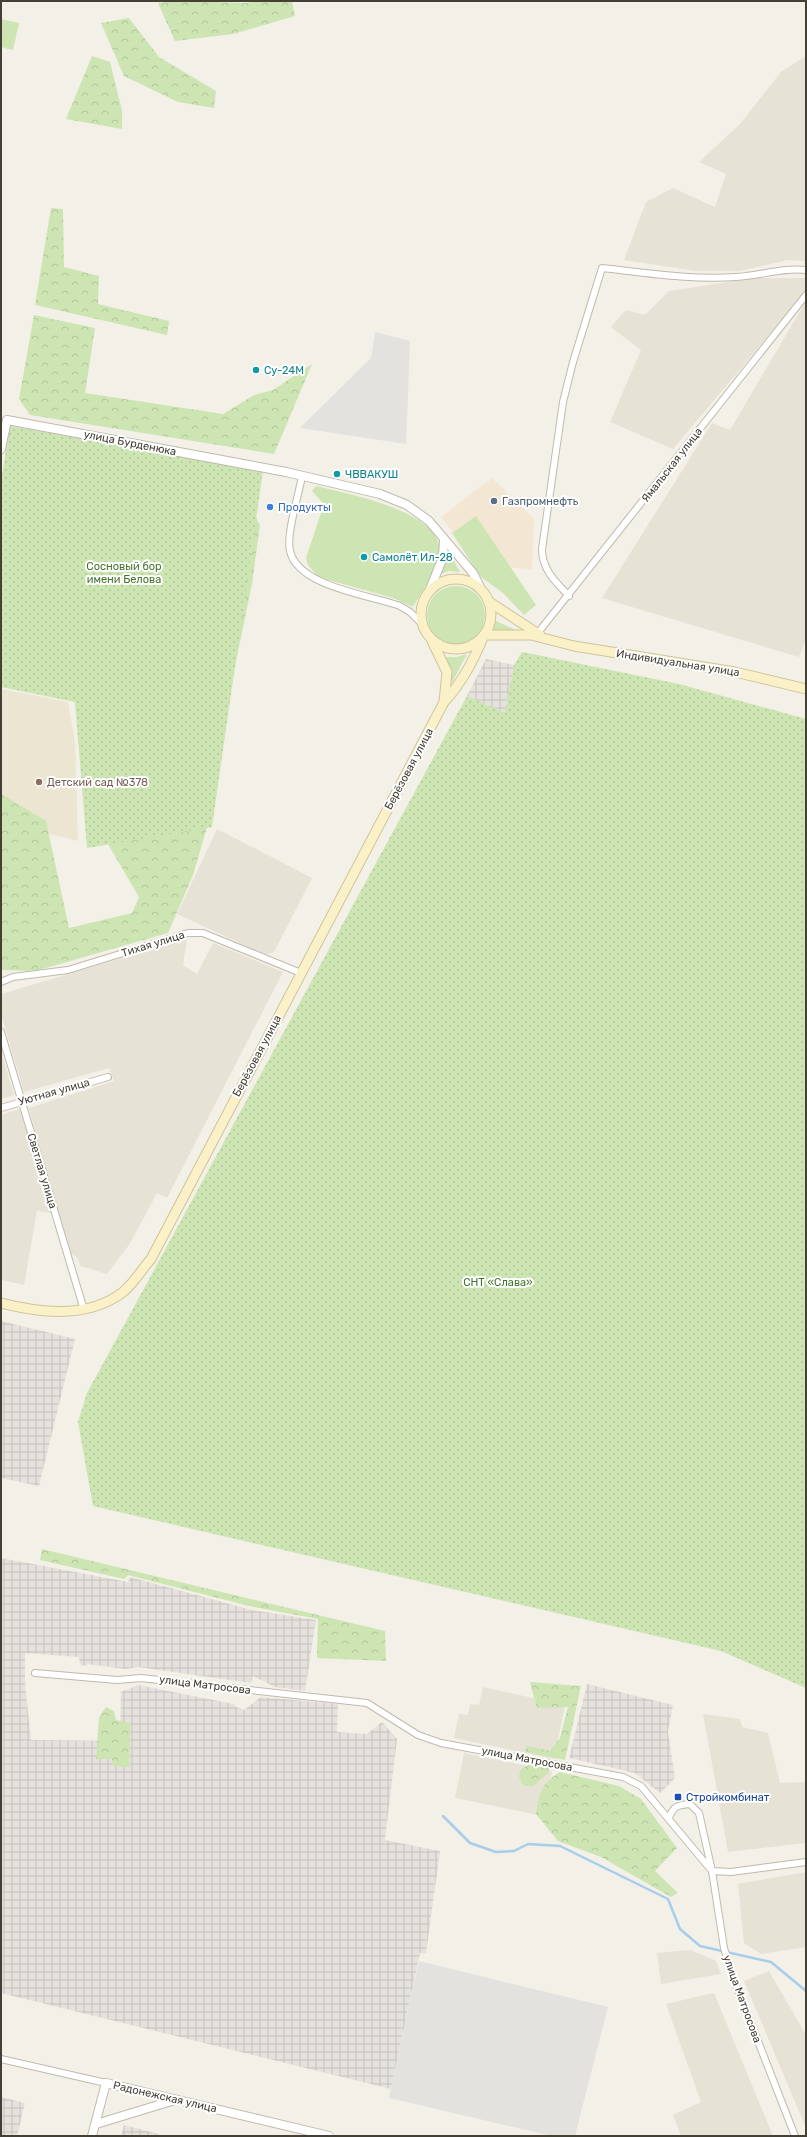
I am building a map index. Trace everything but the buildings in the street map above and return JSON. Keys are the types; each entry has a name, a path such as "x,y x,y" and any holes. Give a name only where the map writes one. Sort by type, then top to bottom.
{"main road":[{"path":"456,579 466,580 482,591 488,601 491,618 484,635 477,642 458,649 438,644 430,638 422,624 421,613 423,602 429,592 441,583 456,579"},
{"name":"Индивидуальная улица","path":"488,601 537,634 550,640"},
{"name":"Индивидуальная улица","path":"484,635 531,636 735,672 806,688"},
{"name":"Берёзовая улица","path":"1,1303 29,1310 67,1312 84,1310 106,1303 124,1291 151,1259 444,702 458,687 477,653 484,635"},
{"name":"Берёзовая улица","path":"430,638 447,672 444,702"}],"street":[{"path":"569,596 546,571 542,558 542,549 563,402 573,362 602,268 660,276 721,277 736,277 796,269 806,270"},
{"name":"Ямальская улица","path":"537,634 569,596 806,295"},
{"name":"улица Бурденюка","path":"1,449 7,420 302,476"},
{"path":"422,624 410,612 400,606 314,579 295,563 290,550 292,525 302,476 380,494 407,505 429,521 440,532 444,541 473,573 482,591"},
{"path":"429,592 443,557 444,541"},
{"name":"Тихая улица","path":"1,982 13,977 68,970 188,933 203,933 301,973"},
{"name":"Светлая улица","path":"1,1032 84,1310"},
{"name":"Уютная улица","path":"1,1108 108,1076"},
{"name":"улица Матросова","path":"35,1673 117,1680 141,1678 367,1703 418,1735 440,1743 623,1777 641,1786 712,1871 724,1948 734,1980 795,2136"},
{"path":"669,1818 672,1809 679,1805 690,1804 699,1813 712,1871 731,1872 806,1862"},
{"name":"Радонежская улица","path":"1,2059 329,2136"},
{"path":"92,2136 106,2083"},
{"path":"96,2124 175,2100"}],"shaded area":[{"path":"806,56 806,261 788,260 740,271 696,271 624,260 646,202 673,188 715,207 726,174 699,162 740,124 781,72"},
{"path":"755,278 805,278 806,291 673,449 610,422 641,350 611,327 626,310 645,315 669,291"},
{"path":"806,301 806,639 799,657 602,598 712,423 730,430"},
{"path":"375,332 410,341 406,444 300,428 371,358"},
{"path":"492,478 534,519 532,569 480,566 441,517"},
{"path":"486,659 514,665 505,713 467,696"},
{"name":"Детский сад №378","path":"1,689 68,702 75,742 78,841 1,821"},
{"path":"217,829 312,878 274,952 266,955 177,914"},
{"path":"187,939 183,965 197,974 213,943 283,972 167,1198 157,1193 129,1245 107,1274 80,1266 78,1258 68,1252 29,1108 114,1081 109,1068 24,1092 1,1014 1,994"},
{"path":"1,1051 14,1095 1,1099"},
{"path":"20,1109 51,1213 37,1211 24,1285 1,1280 1,1115"},
{"path":"1,1321 75,1339 39,1486 1,1478"},
{"path":"1,1558 128,1582 130,1577 252,1610 316,1620 305,1691 275,1687 253,1676 251,1683 138,1667 126,1669 87,1664 86,1666 80,1665 79,1657 25,1653 25,1683 31,1740 120,1741 121,1692 138,1685 234,1704 236,1707 244,1710 261,1697 338,1704 337,1732 367,1734 382,1722 397,1739 385,1840 440,1851 426,1953 420,1953 391,2089 1,1993"},
{"path":"587,1684 673,1705 668,1732 675,1778 660,1793 635,1773 569,1758"},
{"path":"483,1687 565,1705 554,1759 454,1738 459,1714 468,1715 470,1704 479,1705"},
{"path":"703,1714 740,1719 742,1727 768,1733 780,1783 806,1782 806,1843 728,1852"},
{"path":"464,1753 552,1771 543,1816 455,1798"},
{"path":"806,1872 806,1947 761,1954 744,1943 738,1884"},
{"path":"691,1950 716,1961 721,1974 661,1984 657,1953"},
{"path":"419,1961 608,2007 575,2136 552,2136 389,2098"},
{"path":"769,1971 806,2035 806,2128 744,1981"},
{"path":"714,1993 773,2136 681,2136 673,2115 701,2102 666,2004"},
{"path":"1,2097 25,2103 17,2136 1,2136"},
{"path":"124,2125 162,2135 164,2136 121,2136"}],"green space":[{"path":"178,1 245,3 257,1 292,1 295,16 233,34 175,41 158,3"},
{"path":"129,18 159,57 216,91 214,108 178,102 124,76 101,23"},
{"path":"1,19 19,23 13,50 1,47"},
{"path":"92,56 110,62 122,111 122,129 66,119"},
{"path":"51,208 63,209 64,267 99,276 98,304 169,321 167,335 35,305"},
{"path":"34,315 95,328 85,393 223,414 254,395 273,390 312,364 274,454 30,415 19,399"},
{"name":"Сосновый бор имени Белова","path":"10,426 263,471 212,827 87,848 75,702 1,687 1,482"},
{"path":"316,486 369,499 389,506 425,525 436,537 440,551 437,565 430,580 413,607 393,598 318,577 308,565 306,558 324,504 312,491"},
{"path":"247,501 260,525 252,584 223,724 210,817 193,875 168,933 35,971 1,970 1,794 46,821 69,928 132,913 139,897 84,803"},
{"path":"476,516 536,605 524,615 503,593 481,577 452,533"},
{"path":"447,549 460,572 449,571 436,576"},
{"path":"450,586 462,586 477,594 485,609 485,621 477,636 462,644 450,644 435,636 427,621 427,609 435,594"},
{"path":"494,620 522,633 491,633"},
{"name":"СНТ «Слава»","path":"522,652 679,684 806,719 806,1688 721,1651 93,1506 78,1422 87,1393 467,696 505,713 514,665"},
{"path":"467,654 452,683 450,667 445,657 457,657"},
{"path":"42,1549 385,1631 386,1661 317,1658 318,1619 249,1606 128,1575 124,1579 40,1560"},
{"path":"530,1682 581,1686 565,1760 525,1752 527,1746 550,1751 560,1738 568,1707 537,1708"},
{"path":"106,1707 114,1711 116,1720 130,1723 129,1767 113,1766 112,1759 96,1759 99,1717"},
{"path":"529,1764 550,1767 548,1773 532,1787 522,1784 519,1777 520,1771"},
{"path":"560,1772 619,1786 641,1799 677,1848 655,1871 678,1893 671,1897 601,1857 558,1841 536,1814 542,1789 554,1776"}],"waterway":[{"path":"443,1816 470,1843 496,1852 514,1851 528,1844 560,1846 668,1899 680,1929 700,1946 771,1962 806,1991"}],"place":[{"name":"Су-24М","path":"256,370"},
{"name":"ЧВВАКУШ","path":"337,474"},
{"name":"Газпромнефть","path":"494,501"},
{"name":"Продукты","path":"270,507"},
{"name":"Самолёт Ил-28","path":"364,557"},
{"name":"Детский сад №378","path":"39,782"},
{"name":"Стройкомбинат","path":"678,1797"}]}
